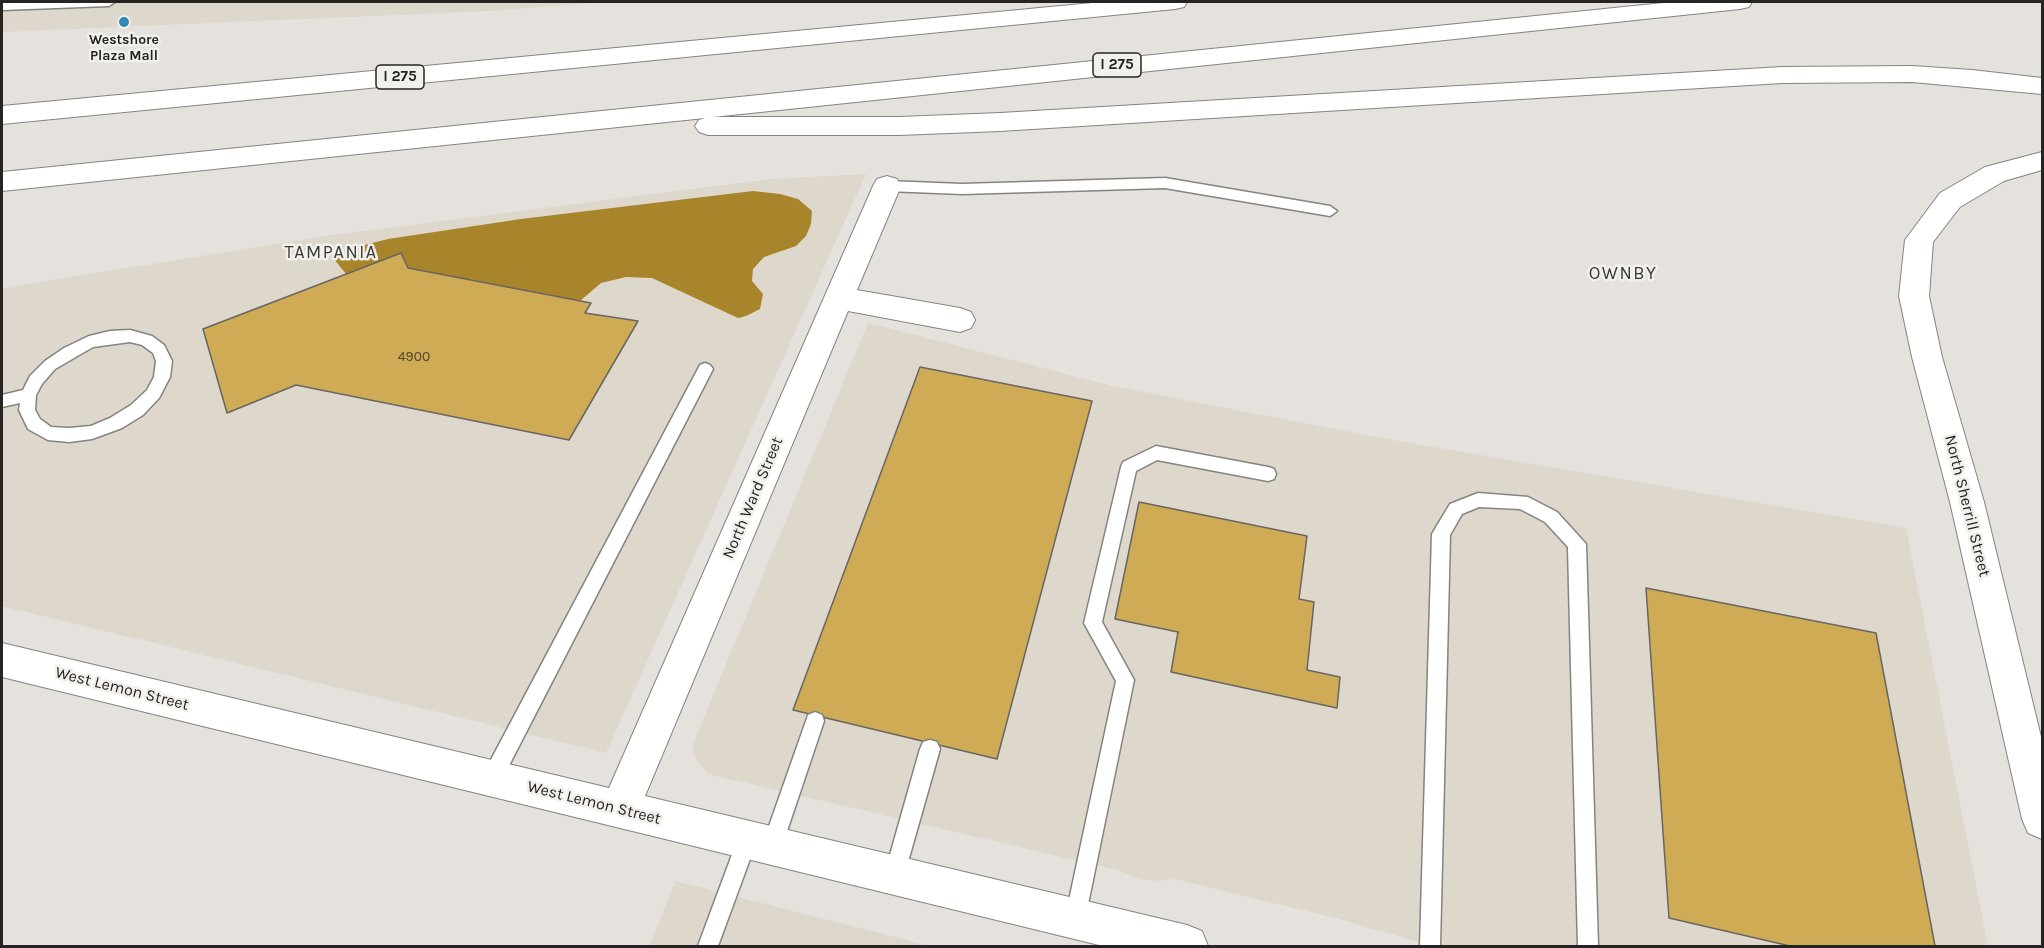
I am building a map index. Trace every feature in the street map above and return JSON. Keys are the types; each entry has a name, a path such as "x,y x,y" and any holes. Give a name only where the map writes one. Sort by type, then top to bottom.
{"main road":[{"name":"I 275","path":"2,115 1175,2"},
{"name":"I 275","path":"2,182 1740,2"},
{"path":"494,131 642,125 796,127 1000,122 1782,75 1912,74 2043,86"},
{"name":"North Sherrill Street","path":"2043,161 1995,174 1950,200 1919,240 1914,296 1927,357 1967,502 2043,819"},
{"name":"North Ward Street","path":"620,809 887,186"},
{"path":"838,298 960,320"},
{"name":"West Lemon Street","path":"2,660 1186,946"}],"lane":[{"path":"44,4 58,2"},
{"path":"2,6 109,2"},
{"path":"887,186 962,189 1165,183 1330,211"},
{"path":"2,401 28,395 36,380 50,365 69,351 89,342 110,337 130,336 147,340 159,349 164,361 162,377 158,385 153,394 137,410 116,423 92,432 69,435 48,433 34,424 27,411 28,395"},
{"path":"492,778 705,369"},
{"path":"1075,919 1125,680 1093,623 1129,467 1156,453 1268,474"},
{"path":"1430,946 1441,534 1456,509 1478,500 1522,502 1551,517 1577,544 1588,946"},
{"path":"708,946 759,843 815,721"},
{"path":"894,876 930,749"}],"shaded area":[{"name":"Westshore Plaza Mall","path":"2,2 603,2 490,11 2,32"},
{"path":"866,174 606,753 2,606 2,288 332,235 771,179"},
{"path":"753,191 798,199 812,211 811,224 806,236 796,246 764,257 753,269 752,281 763,294 760,309 738,318 652,278 626,277 601,283 580,301 408,268 401,253 346,274 334,259 357,247 388,239 521,219"},
{"path":"868,323 1113,386 1382,438 1906,528 1988,946 1432,946 1339,919 1175,879 1158,881 1140,879 1118,870 708,774 697,761 692,746"},
{"path":"675,881 930,946 650,946"}],"building":[{"path":"401,253 408,268 591,303 585,313 638,321 569,440 296,385 227,413 203,329"},
{"path":"920,367 1092,401 997,759 793,710"},
{"path":"1139,502 1307,536 1299,599 1314,602 1307,670 1340,677 1337,708 1171,672 1178,632 1115,619"},
{"path":"1646,588 1876,633 1935,946 1790,946 1669,918"}],"place":[{"name":"Westshore Plaza Mall","path":"124,22"}],"district":[{"name":"TAMPANIA","path":"331,253"},
{"name":"OWNBY","path":"1623,274"}]}
